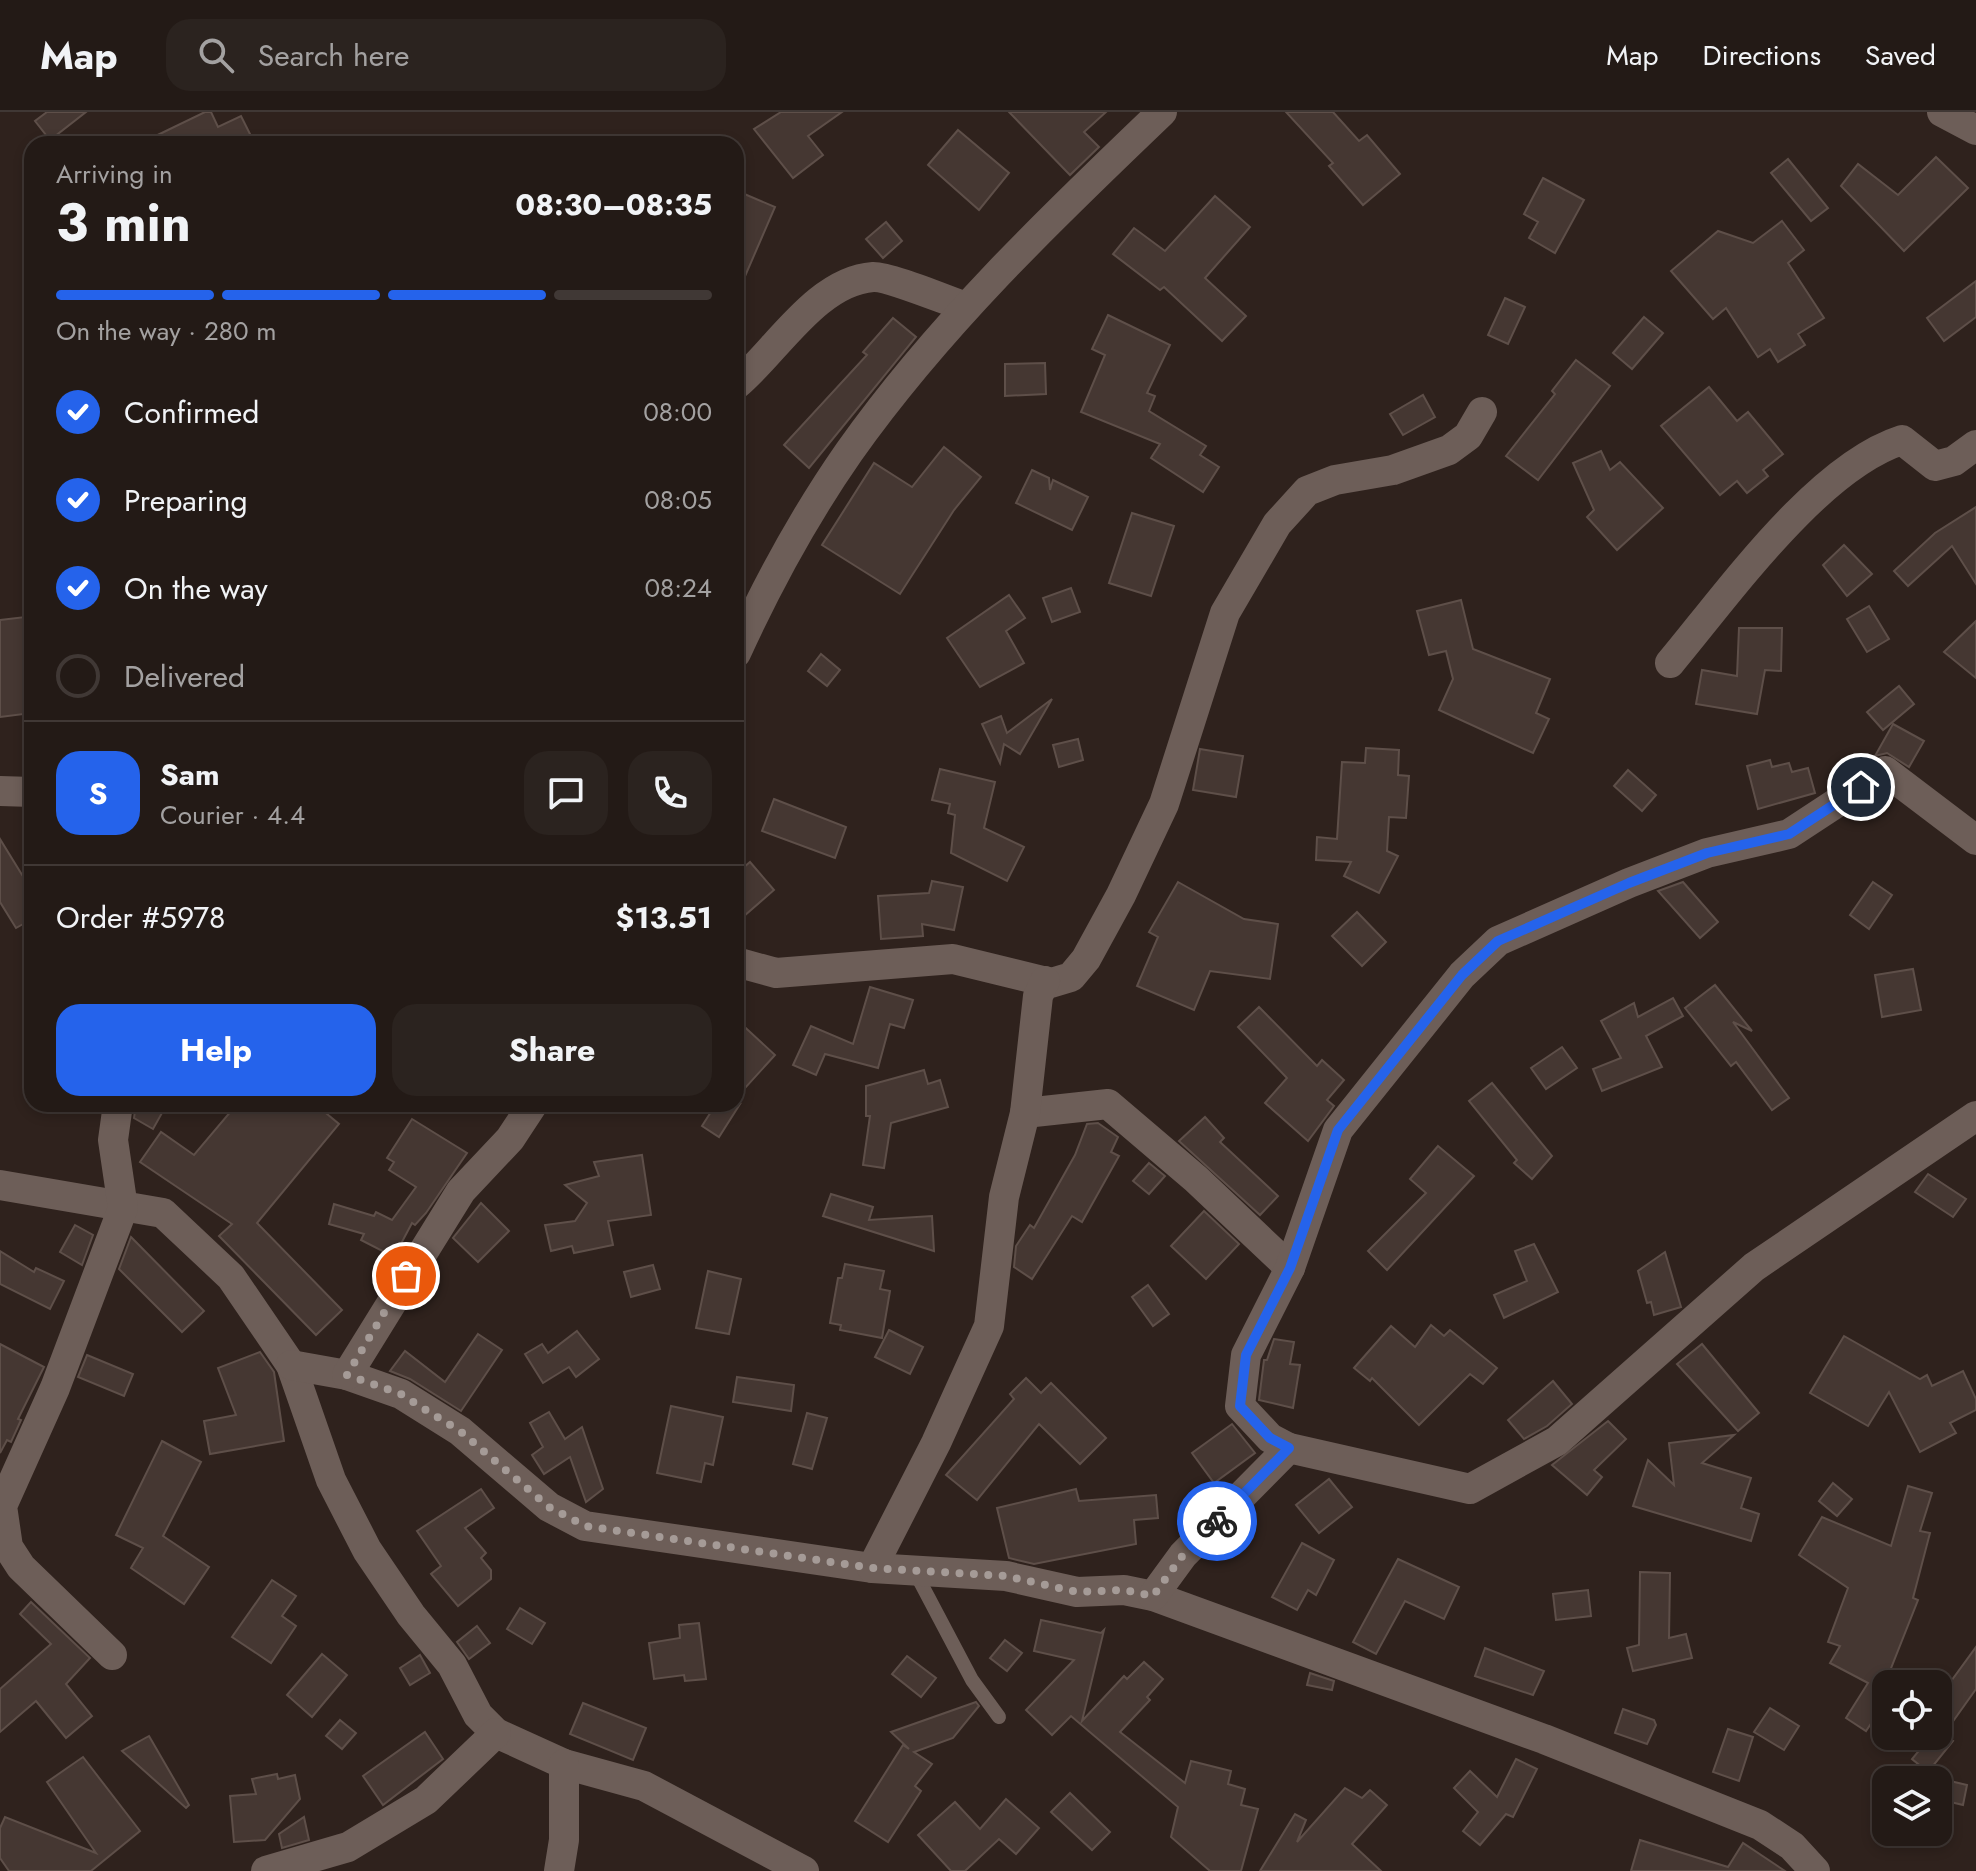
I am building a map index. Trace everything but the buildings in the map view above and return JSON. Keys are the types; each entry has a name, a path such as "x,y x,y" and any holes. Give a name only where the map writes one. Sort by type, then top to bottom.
{"street":[{"path":"744,636 770,580 849,452 966,307 1162,112"},
{"path":"1942,112 1976,130"},
{"path":"744,378 758,367 786,328 841,287 874,276 966,307"},
{"path":"744,964 776,973 953,959 1045,981 1071,977 1086,959 1121,895 1164,804 1225,613 1277,524 1307,491 1335,480 1393,470 1449,450 1468,436 1482,412"},
{"path":"1670,663 1774,539 1819,494 1860,463 1884,446 1902,440 1935,466 1954,461 1976,445"},
{"path":"1976,840 1885,771 1789,834 1707,853 1629,883 1498,941 1462,975 1338,1130 1290,1268 1246,1355 1240,1406 1270,1438 1289,1448 1470,1489 1557,1441 1754,1267 1976,1116"},
{"path":"0,791 24,792"},
{"path":"872,1568 936,1443 989,1326 1004,1197 1025,1113 1038,996 1045,981"},
{"path":"1025,1113 1108,1104 1196,1179 1290,1268"},
{"path":"112,1655 21,1567 8,1547 1,1505 55,1388 123,1208 113,1140 117,1112"},
{"path":"347,1375 461,1191 510,1139 528,1112"},
{"path":"0,1185 163,1213 231,1277 291,1365 331,1480 367,1550 411,1615 452,1665 478,1715 496,1733 564,1764 644,1786 804,1871"},
{"path":"291,1365 347,1375 401,1394 460,1431 549,1507 585,1526 872,1568 1006,1576 1077,1592 1124,1590 1153,1596 1544,1739 1760,1825 1792,1846 1815,1871"},
{"path":"1153,1596 1183,1555 1289,1448"},
{"path":"266,1871 348,1847 426,1800 496,1733"},
{"path":"559,1871 564,1840 564,1764"}],"lane":[{"path":"915,1571 972,1680 999,1717"}],"way so far":[{"path":"406,1276 347,1375 401,1394 460,1431 549,1507 568,1514 585,1526 872,1568 1006,1576 1077,1592 1124,1590 1153,1596 1183,1555 1217,1521"}],"route":[{"path":"1217,1521 1289,1448 1270,1438 1240,1406 1246,1355 1290,1268 1338,1130 1462,975 1498,941 1629,883 1707,853 1789,834 1861,787"}]}
